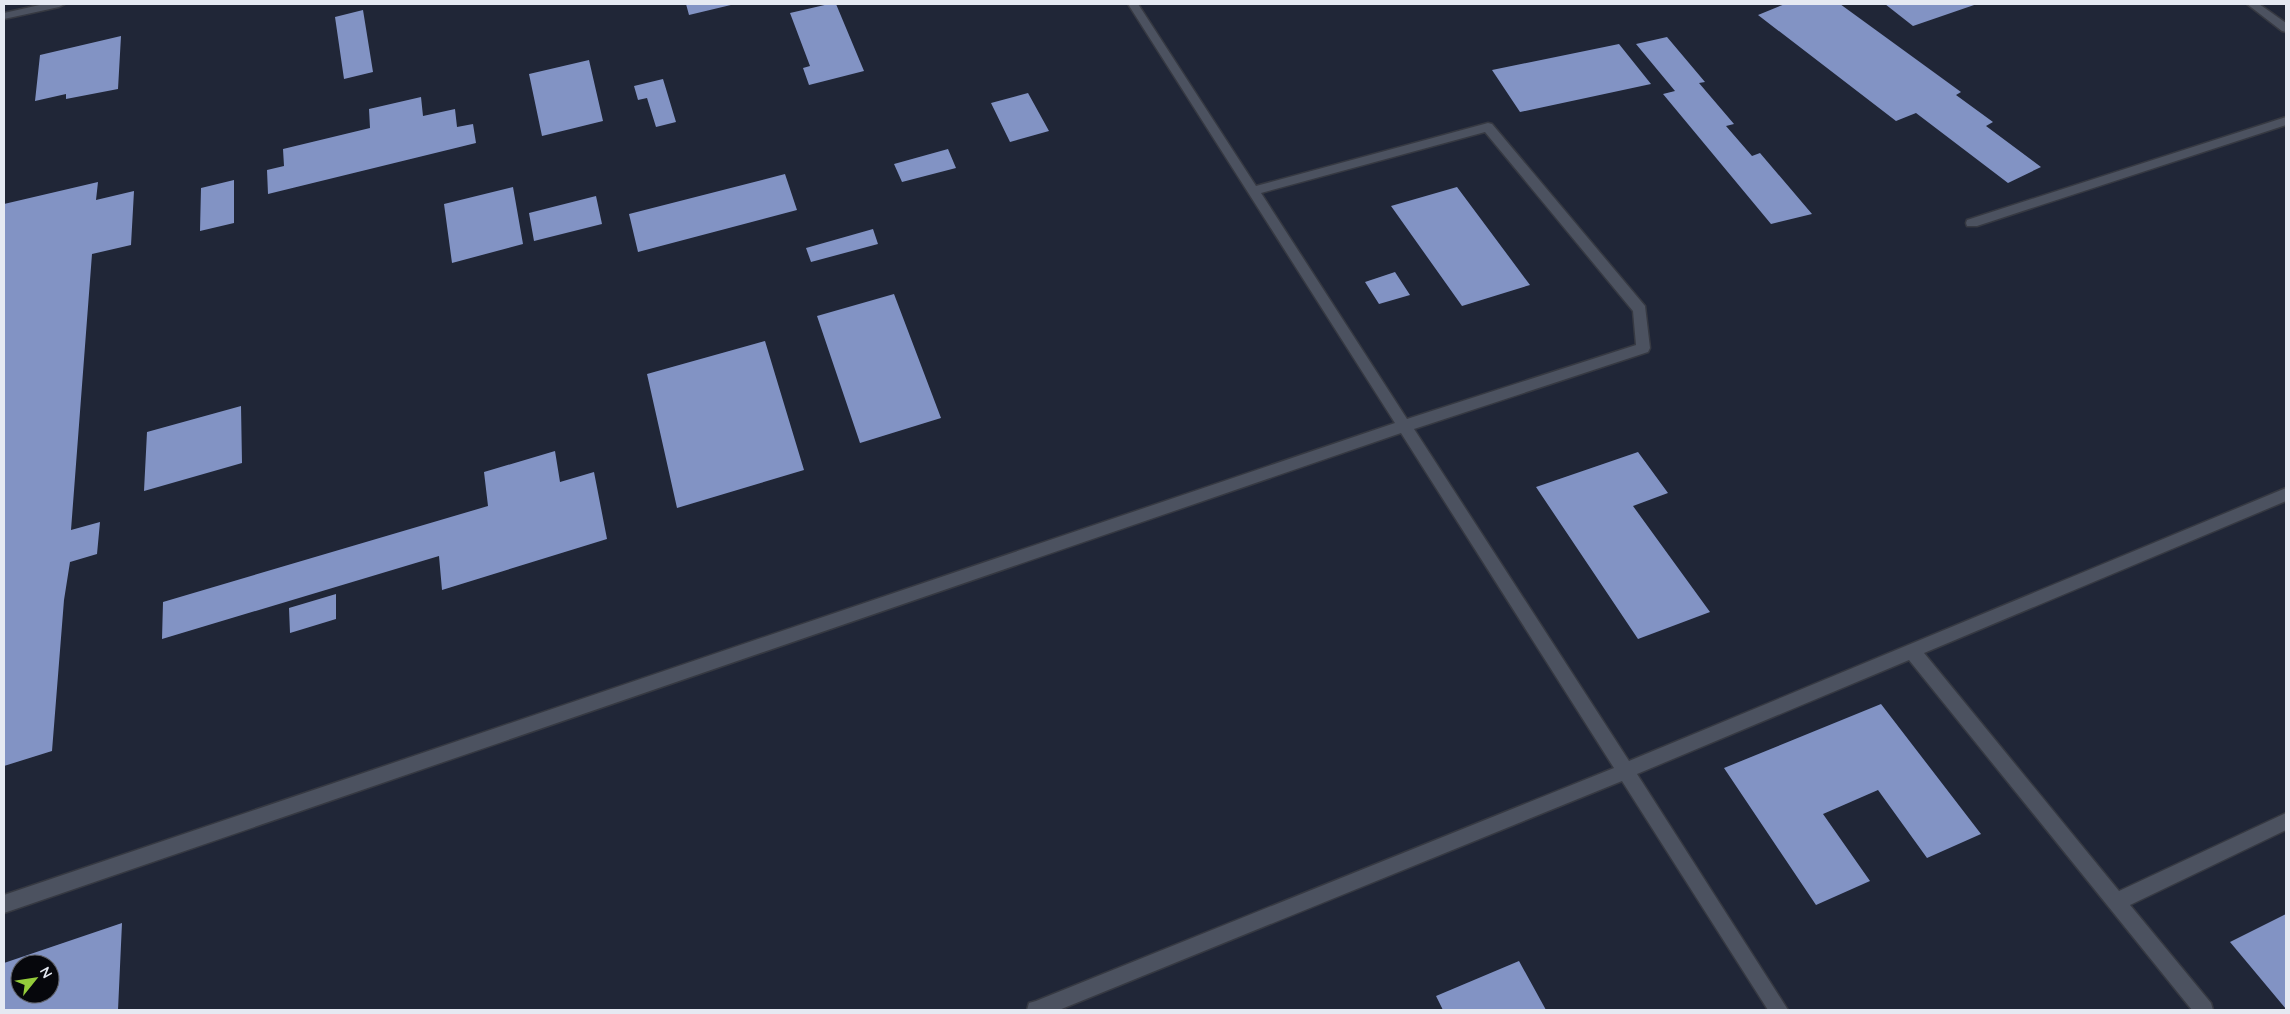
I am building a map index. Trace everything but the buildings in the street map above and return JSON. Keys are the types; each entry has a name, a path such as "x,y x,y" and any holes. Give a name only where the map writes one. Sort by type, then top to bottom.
{"lane":[{"path":"4,16 59,4"},
{"path":"1133,4 1779,1010"},
{"path":"2252,4 2286,28"},
{"path":"1972,223 2286,121"},
{"path":"4,904 1404,426 1643,348 1640,310 1488,127 1253,191"},
{"path":"1036,1010 1626,771 2286,494"},
{"path":"1912,651 2204,1010"},
{"path":"2116,902 2286,821"}],"shaded area":[{"path":"4,4 2286,4 2286,1010 4,1010"}]}
